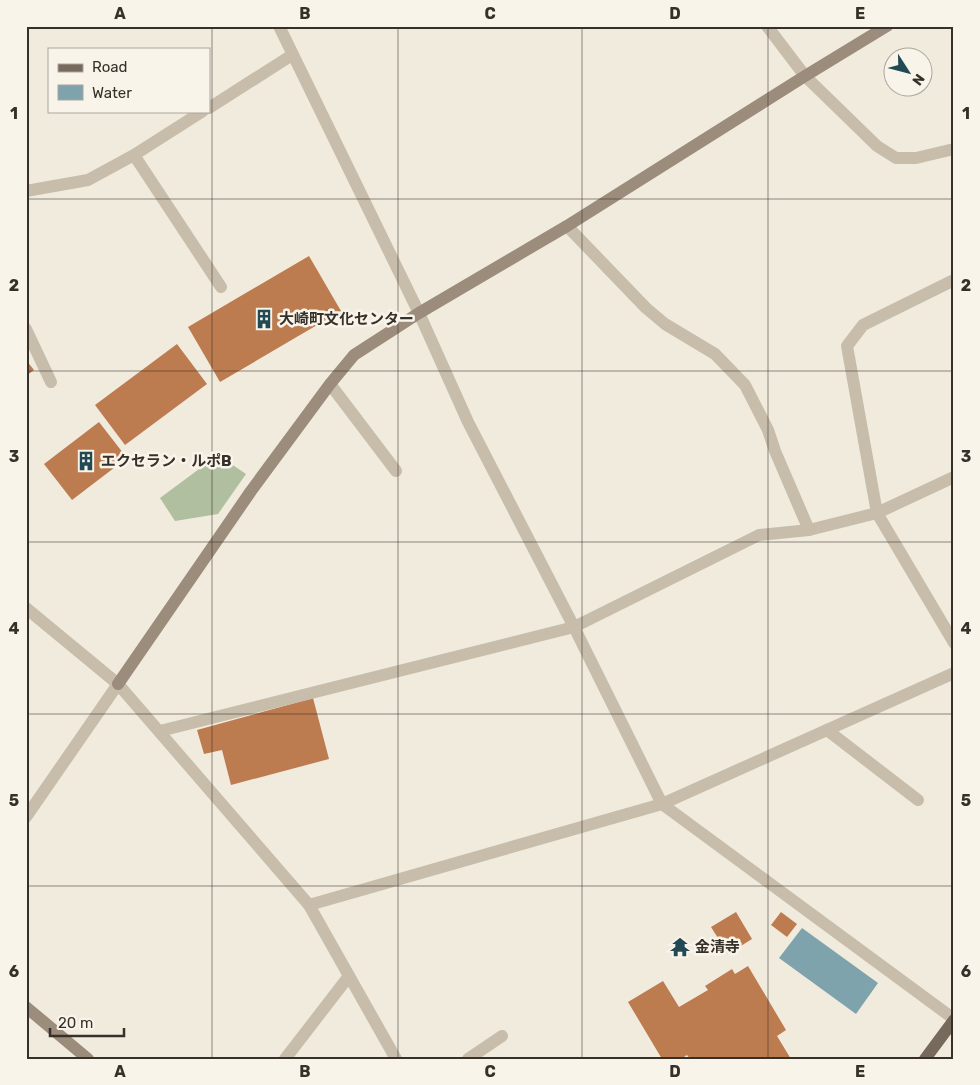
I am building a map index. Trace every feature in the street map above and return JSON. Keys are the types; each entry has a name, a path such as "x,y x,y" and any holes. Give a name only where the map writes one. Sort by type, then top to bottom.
{"main road":[{"path":"925,1059 954,1019"}],"street":[{"path":"279,26 419,314 468,422 574,627 662,804 954,1019"},
{"path":"767,26 805,76 877,146 896,158 916,158 954,150"},
{"path":"26,817 251,491 330,384 354,355 567,226 887,26"},
{"path":"210,107 292,55"},
{"path":"26,191 88,180 134,155 202,112"},
{"path":"134,155 221,288"},
{"path":"567,226 646,308 665,324 715,354 745,384 768,430 809,530"},
{"path":"954,280 863,325 847,346 877,514 954,643"},
{"path":"26,329 51,382"},
{"path":"330,384 396,471"},
{"path":"160,731 574,627 759,535 809,530 877,514 954,477"},
{"path":"26,608 118,684 309,905 396,1059"},
{"path":"309,905 662,804 954,673"},
{"path":"827,730 918,800"},
{"path":"285,1059 349,976"},
{"path":"26,1007 88,1059"},
{"path":"468,1059 502,1036"}],"green space":[{"path":"218,455 246,474 218,514 175,521 160,498"}],"water":[{"path":"802,928 878,983 856,1014 779,958"}],"building":[{"name":"大崎町文化センター","path":"309,256 341,311 220,382 188,327"},
{"path":"177,344 207,384 125,445 95,405"},
{"path":"26,360 34,370 26,376"},
{"name":"エクセラン・ルポB","path":"99,422 127,458 72,500 44,464"},
{"path":"313,698 329,759 231,785 222,750 204,754 197,730"},
{"path":"736,912 752,939 728,954 711,927"},
{"path":"781,912 797,924 787,937 771,925"},
{"path":"748,966 786,1030 777,1036 791,1059 690,1059 687,1055 681,1059 662,1059 628,1002 663,981 679,1007 708,990 705,986 732,969 735,974"}],"place":[{"name":"大崎町文化センター","path":"264,319"},
{"name":"エクセラン・ルポB","path":"86,461"},
{"name":"金清寺","path":"680,947"}]}
